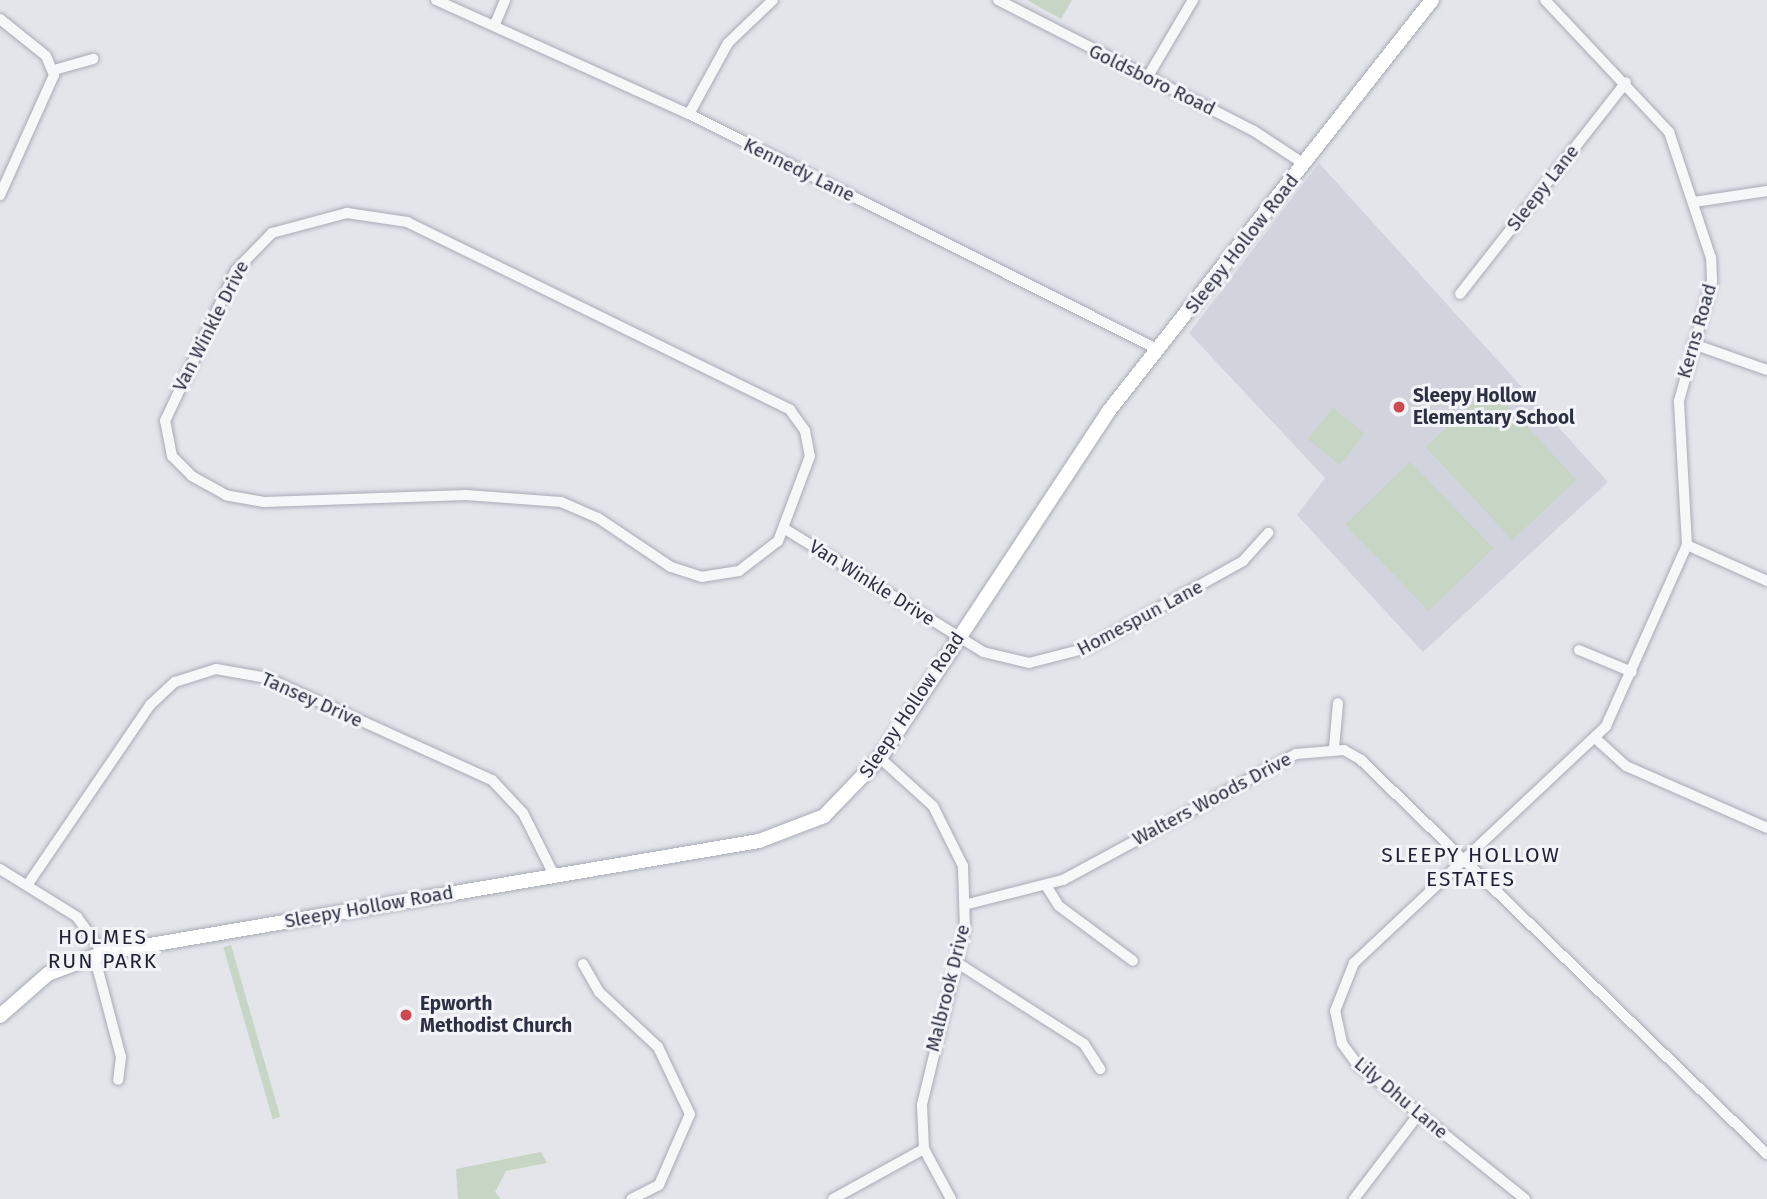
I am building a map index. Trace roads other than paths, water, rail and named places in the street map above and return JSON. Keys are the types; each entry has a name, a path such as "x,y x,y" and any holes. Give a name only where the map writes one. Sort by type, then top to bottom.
{"main road":[{"name":"Sleepy Hollow Road","path":"0,1016 48,974 98,954 797,831 838,805 880,758 958,637 1157,349 1432,0"}],"street":[{"name":"Kennedy Lane","path":"436,0 495,24 689,114 1157,349"},
{"path":"495,24 505,0"},
{"path":"689,114 728,43 773,0"},
{"name":"Goldsboro Road","path":"998,0 1254,131 1304,164"},
{"path":"1147,78 1193,0"},
{"name":"Kerns Road","path":"1545,0 1626,82 1669,132 1694,202 1712,267 1679,401 1687,545 1632,672 1595,738"},
{"path":"0,19 54,69"},
{"path":"54,69 93,59"},
{"path":"0,195 52,87 54,69"},
{"name":"Sleepy Lane","path":"1460,294 1626,82"},
{"path":"1694,202 1767,191"},
{"name":"Van Winkle Drive","path":"375,214 407,222 790,410 805,431 810,456 785,529 739,571 702,577 671,567 598,518 561,502 466,495 246,500 205,486 179,465 167,445 165,421 217,305 258,243 304,220 375,214"},
{"path":"1693,344 1767,370"},
{"name":"Van Winkle Drive","path":"785,529 958,637"},
{"name":"Homespun Lane","path":"958,637 1009,661 1072,655 1244,561 1268,533"},
{"path":"1687,545 1767,581"},
{"path":"1579,650 1632,672"},
{"name":"Tansey Drive","path":"28,884 150,705 175,682 216,669 267,678 492,780 523,813 554,875"},
{"path":"1338,703 1334,748 1361,760 1767,1154"},
{"path":"1595,738 1626,766 1767,828"},
{"name":"Lily Dhu Lane","path":"1525,1199 1418,1115 1350,1056 1336,1024 1336,1003 1354,963 1595,738"},
{"name":"Walters Woods Drive","path":"968,904 1047,887 1296,754 1334,748"},
{"name":"Malbrook Drive","path":"880,758 944,821 963,866 968,904 956,962 926,1076 924,1149 951,1199"},
{"path":"0,869 28,884 82,922 98,954 121,1056 118,1080"},
{"path":"1047,887 1059,906 1133,961"},
{"path":"956,962 1084,1044 1100,1069"},
{"path":"583,964 599,992 658,1046 690,1114 659,1185 631,1199"},
{"path":"1354,1199 1418,1115"},
{"path":"833,1199 924,1149"}],"place":[{"name":"Sleepy Hollow Elementary School","path":"1399,407"},
{"name":"Epworth Methodist Church","path":"406,1015"}],"district":[{"name":"SLEEPY HOLLOW ESTATES","path":"1471,867"},
{"name":"HOLMES RUN PARK","path":"103,949"}]}
